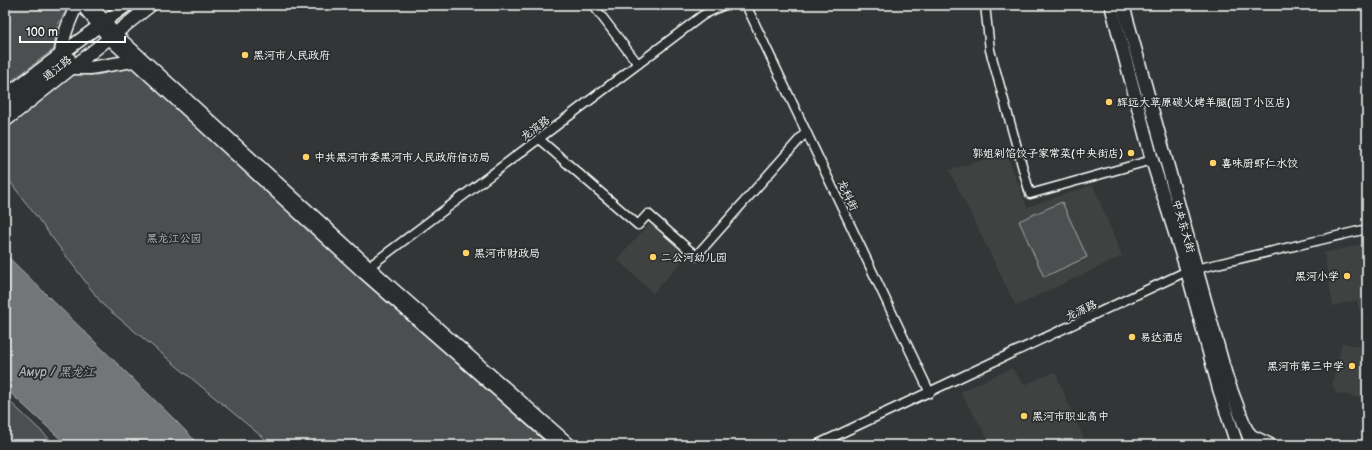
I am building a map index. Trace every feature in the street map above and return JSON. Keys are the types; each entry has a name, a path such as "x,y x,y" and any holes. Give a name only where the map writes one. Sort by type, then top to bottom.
{"main road":[{"path":"61,55 62,44 76,5"},
{"name":"通江路","path":"107,30 127,5"},
{"name":"通江路","path":"5,109 107,30 151,5"},
{"name":"中央东大街","path":"1111,5 1152,160 1192,270 1227,379 1252,445"},
{"name":"中央东大街","path":"1123,5 1192,270 1219,389 1237,445"},
{"path":"5,96 61,55 107,30"},
{"path":"5,121 71,68 107,30"},
{"path":"71,68 90,68 133,61"}],"street":[{"path":"81,5 366,269 559,445"},
{"path":"92,5 107,30 133,61 366,269 572,445"},
{"path":"593,5 638,64"},
{"name":"龙滨路","path":"366,269 703,15 724,5"},
{"name":"龙科街","path":"746,5 930,393"},
{"path":"985,5 990,50 1030,194 1152,160"},
{"path":"539,139 638,225 648,214 696,256 806,132"},
{"name":"龙源路","path":"816,445 1192,270 1367,229"},
{"path":"1244,424 1252,436 1273,445"}],"shaded area":[{"path":"1006,153 1027,207 1093,185 1122,256 1016,306 949,170"},
{"name":"二公河幼儿园","path":"652,221 689,254 653,293 617,259"},
{"name":"黑河小学","path":"1367,243 1367,339 1357,300 1333,306 1324,253"},
{"name":"黑河市第三中学","path":"1342,343 1367,348 1367,399 1336,393 1332,385"},
{"name":"黑河市职业高中","path":"1012,368 1024,385 1055,372 1084,439 1074,445 992,445 960,392"}],"green space":[{"path":"5,5 70,5 57,26 54,49 5,86"},
{"name":"黑龙江公园","path":"123,66 134,68 362,279 549,445 272,445 103,305 5,175 5,124 73,72 87,75 99,75"},
{"path":"1062,202 1087,257 1044,277 1019,221"},
{"path":"5,397 56,445 5,445"}],"water":[{"name":"Амур / 黑龙江","path":"5,254 199,445 67,445 5,388"}],"place":[{"name":"黑河市人民政府","path":"245,55"},
{"name":"辉远大草原碳火烤羊腿(园丁小区店)","path":"1109,102"},
{"name":"郭姐剁馅饺子家常菜(中央街店)","path":"1131,153"},
{"name":"中共黑河市委黑河市人民政府信访局","path":"306,157"},
{"name":"喜味厨虾仁水饺","path":"1213,163"},
{"name":"黑河市财政局","path":"466,253"},
{"name":"二公河幼儿园","path":"653,257"},
{"name":"黑河小学","path":"1347,276"},
{"name":"易达酒店","path":"1132,337"},
{"name":"黑河市第三中学","path":"1352,366"},
{"name":"黑河市职业高中","path":"1024,416"}]}
